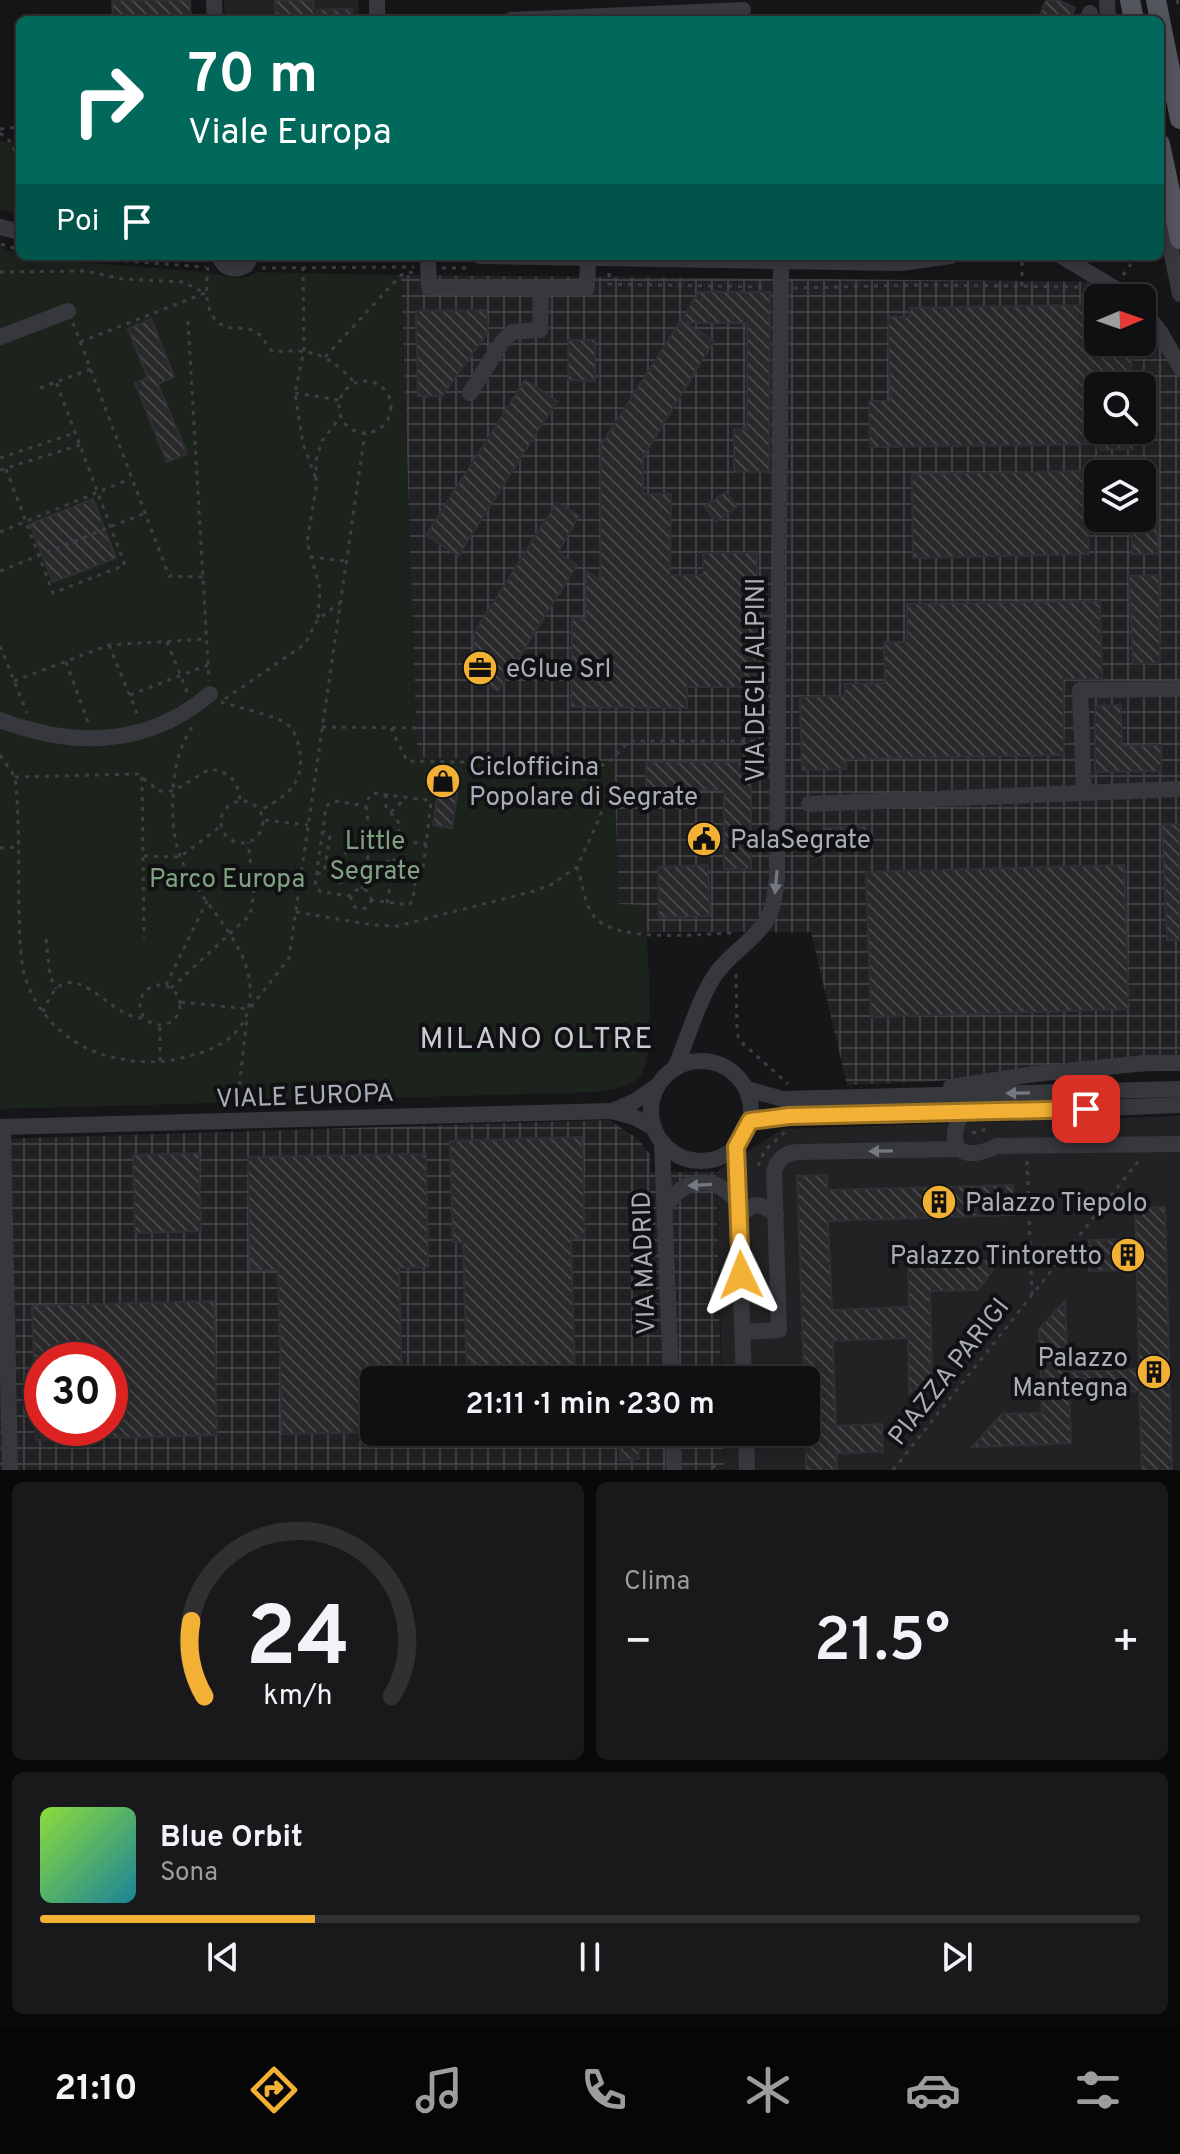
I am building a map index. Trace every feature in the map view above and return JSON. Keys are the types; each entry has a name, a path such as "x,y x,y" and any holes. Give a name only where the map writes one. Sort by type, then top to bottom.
{"main road":[{"path":"1164,32 1174,72 1180,119"},
{"path":"1164,161 1180,239"}],"street":[{"path":"604,16 743,10"},
{"path":"1164,224 1180,294"},
{"path":"216,260 233,269 246,265 249,260"},
{"path":"428,262 429,287 587,288 588,260"},
{"path":"772,260 915,263 930,260"},
{"path":"1068,260 1109,284"},
{"name":"VIA DEGLI ALPINI","path":"675,1068 714,977 726,959 751,939 767,920 777,878 781,261"},
{"path":"470,393 502,342 512,332 540,330 541,288"},
{"path":"0,337 68,311"},
{"path":"1156,327 1180,367"},
{"path":"1084,793 1080,690 1180,689"},
{"path":"0,720 34,732 70,739 94,739 144,731 197,713 214,701"},
{"path":"809,804 1180,789"},
{"path":"657,1086 651,1107 654,1128 662,1143 679,1156 699,1161 719,1158 736,1147 750,1121 751,1105 746,1089 733,1073 715,1063 695,1061 675,1068"},
{"path":"921,1095 972,1082 1035,1074 1146,1063 1180,1063"},
{"name":"VIALE EUROPA","path":"612,1111 635,1101 657,1086 675,1068"},
{"path":"746,1089 783,1099 1180,1089"},
{"path":"750,1121 789,1116 1180,1105"},
{"name":"VIALE EUROPA","path":"2,1127 612,1111 634,1117 654,1128"},
{"path":"959,1149 954,1131 962,1113"},
{"path":"2,1127 10,1470"},
{"name":"VIA MADRID","path":"662,1143 671,1366"},
{"path":"742,1332 779,1330 774,1171 778,1160 788,1153 959,1149 970,1155 984,1153 997,1146 1180,1144"},
{"path":"736,1147 743,1366"},
{"path":"665,1208 672,1196 684,1186 702,1182 716,1184 729,1191 739,1211"},
{"path":"739,1211 755,1205 766,1207 776,1215"},
{"path":"673,1446 674,1470"},
{"path":"746,1446 747,1470"}],"path":[{"path":"1177,0 1180,10"},
{"path":"0,131 12,143 16,155"},
{"path":"214,260 205,293 210,311 218,322 228,328 250,329 273,352 304,350 325,357 355,383"},
{"path":"1022,260 1022,286"},
{"path":"1116,284 1134,260"},
{"path":"325,357 401,275 428,262"},
{"path":"303,267 304,350 295,393 303,444 316,479"},
{"path":"0,272 85,271 123,279 183,282 205,293"},
{"path":"609,271 609,284 781,288 1084,287"},
{"path":"80,342 205,293"},
{"path":"68,311 169,576 203,577"},
{"path":"188,321 206,639 214,701"},
{"path":"40,388 91,369"},
{"path":"371,381 389,397 391,406 387,422 374,431 365,433 351,429 341,416 340,401 348,387 355,383 371,381"},
{"path":"6,469 53,593 125,565 56,382"},
{"path":"295,393 340,401"},
{"path":"214,701 305,644 318,619 320,589 307,542 316,461 322,441 341,416"},
{"path":"0,458 75,433"},
{"path":"0,755 15,777 20,942 25,975 43,1012 65,1036 83,1048 112,1058 146,1062 177,1059 208,1051 229,1040 242,1027 248,1009 289,958 365,433"},
{"path":"0,470 80,445"},
{"path":"0,532 132,478"},
{"path":"0,571 145,513"},
{"path":"310,557 346,561"},
{"path":"318,619 340,603"},
{"path":"14,681 109,645 206,639"},
{"path":"167,642 197,713 175,768 174,834 180,857 229,933 249,972 251,993 234,1121"},
{"path":"109,645 144,731"},
{"path":"0,646 34,732"},
{"path":"66,662 94,739"},
{"path":"130,695 208,665"},
{"path":"214,701 287,724 296,735 301,757 300,776 283,799 260,810"},
{"path":"322,727 425,728"},
{"path":"391,728 407,761 603,765 629,741 779,742"},
{"path":"296,912 386,927 413,924 552,884 577,867 602,808 576,765"},
{"path":"15,777 138,774 152,788 173,791 210,769 233,778 240,800"},
{"path":"142,777 144,938"},
{"path":"362,889 370,835 366,806 372,793 431,803 423,869 416,874 403,873"},
{"path":"386,794 386,807 400,824 394,861"},
{"path":"391,812 407,797"},
{"path":"144,856 180,857 221,826 225,809 240,800 248,801 260,810 264,820 260,834 248,842 231,840 221,826"},
{"path":"351,896 324,892 315,886 326,806 330,802 366,806"},
{"path":"264,820 308,825"},
{"path":"317,874 324,872 330,836 323,831"},
{"path":"340,884 348,837"},
{"path":"368,852 383,839 426,844"},
{"path":"171,988 250,915 254,905 248,842"},
{"path":"0,848 18,847"},
{"path":"383,869 388,862 394,861 400,864 403,873"},
{"path":"344,863 383,869"},
{"path":"577,867 592,914 608,927 646,935 741,933"},
{"path":"383,869 385,876 391,880 398,879 403,873"},
{"path":"370,900 405,906 411,904 416,874"},
{"path":"387,903 391,880"},
{"path":"362,889 368,893 370,900 368,906 360,909 353,906 351,896 354,891 362,889"},
{"path":"166,985 207,901"},
{"path":"46,939 46,957 56,989"},
{"path":"43,1012 63,983 77,983 134,1019 145,1018 160,1025"},
{"path":"145,1018 140,1002 143,994 157,984 171,988 180,1002"},
{"path":"180,1002 248,1009"},
{"path":"160,1025 175,1018 180,1002"},
{"path":"160,1025 160,1061"},
{"name":"PIAZZA PARIGI","path":"893,1470 1153,1144"},
{"name":"PIAZZA PARIGI","path":"1027,1146 1032,1295"}],"shaded area":[{"path":"224,0 358,0 359,16 225,16"},
{"path":"401,275 1122,284 1084,284 1084,356 1156,356 1156,314 1180,351 1180,1070 847,1085 811,932 646,932 645,905 619,905 417,758"},
{"path":"1180,1116 1180,1470 724,1470 723,1446 820,1446 820,1366 722,1366 716,1172 782,1129"},
{"path":"609,1120 638,1139 650,1154 651,1172 716,1172 721,1366 360,1366 360,1446 723,1446 724,1470 0,1470 0,1139"}],"green space":[{"path":"0,142 16,142 16,214 0,209"},
{"name":"Parco Europa","path":"0,247 16,253 16,260 56,260 207,272 232,278 257,272 401,275 417,758 614,761 619,904 645,905 650,992 649,1040 642,1073 622,1087 598,1092 0,1109"}],"building":[{"path":"112,0 190,0 191,16 113,16"},
{"path":"275,0 313,0 314,16 276,16"},
{"path":"1046,0 1058,0 1075,8 1072,16 1040,16"},
{"path":"352,9 352,16 317,16 317,10"},
{"path":"699,292 770,292 769,472 734,472 734,429 747,430 747,323 685,323 714,341 643,457 643,494 671,494 670,575 703,575 703,553 757,553 756,687 687,687 687,708 571,707 572,618 586,618 586,571 600,580 601,445"},
{"path":"1084,305 1084,356 1131,356 1132,372 1084,372 1084,444 1100,444 870,447 869,401 890,401 888,317 910,317 910,308"},
{"path":"486,310 488,332 442,396 418,396 416,311"},
{"path":"151,319 174,377 158,384 187,454 167,462 135,383 148,378 128,329"},
{"path":"568,340 595,340 595,381 568,380"},
{"path":"525,380 557,401 458,556 426,535"},
{"path":"1100,444 1133,444 1133,449 1100,450"},
{"path":"1157,470 1158,554 1132,554 1132,532 1156,532"},
{"path":"1084,471 1084,532 1088,532 1089,554 913,558 912,474"},
{"path":"726,492 737,507 716,522 705,506"},
{"path":"93,499 116,558 53,582 30,524"},
{"path":"557,502 579,516 558,552 577,565 498,691 474,676 474,633"},
{"path":"1159,575 1160,663 1133,664 1129,576"},
{"path":"1100,601 1102,679 1063,679 1064,755 846,759 846,769 802,770 800,697 845,696 845,684 885,683 884,642 907,642 907,604"},
{"path":"1121,705 1122,746 1161,745 1161,771 1095,772 1095,706"},
{"path":"646,762 751,762 751,869 724,869 724,790 646,790"},
{"path":"441,773 460,776 452,828 433,825"},
{"path":"1162,824 1180,824 1180,940 1167,940"},
{"path":"866,826 867,843 827,845 826,828"},
{"path":"708,865 710,916 659,918 658,867"},
{"path":"1124,865 1129,1009 871,1017 866,872"},
{"path":"582,1137 585,1238 571,1239 575,1366 467,1366 463,1242 453,1242 450,1141"},
{"path":"199,1153 201,1231 135,1233 133,1155"},
{"path":"426,1154 428,1267 399,1268 402,1366 360,1366 360,1432 282,1434 278,1270 250,1270 248,1157"},
{"path":"827,1175 827,1190 1013,1185 1014,1215 828,1221 832,1310 909,1307 908,1262 1000,1260 978,1290 930,1291 932,1376 909,1394 908,1338 833,1341 836,1426 882,1424 883,1452 836,1453 837,1470 806,1470 806,1446 820,1446 820,1366 804,1366 797,1176"},
{"path":"1165,1207 1172,1470 1142,1470 1139,1391 1069,1394 1071,1443 972,1447 1002,1414 1042,1413 1039,1329 1065,1301 1068,1372 1139,1369 1137,1270 1089,1271 1089,1240 1136,1239 1135,1208"},
{"path":"214,1301 217,1435 128,1437 128,1342 33,1342 32,1306"},
{"path":"620,1446 639,1446 639,1459 620,1460"}],"place":[{"name":"eGlue Srl","path":"480,668"},
{"name":"Ciclofficina Popolare di Segrate","path":"443,781"},
{"name":"PalaSegrate","path":"704,839"},
{"name":"Palazzo Tiepolo","path":"939,1202"},
{"name":"Palazzo Tintoretto","path":"1128,1255"},
{"name":"Palazzo Mantegna","path":"1154,1372"}],"district":[{"name":"MILANO OLTRE","path":"537,1038"}],"route":[{"path":"741,1275 736,1147 750,1121 789,1116 891,1116 1086,1109"}],"park label":[{"name":"Little Segrate","path":"375,855"}]}
